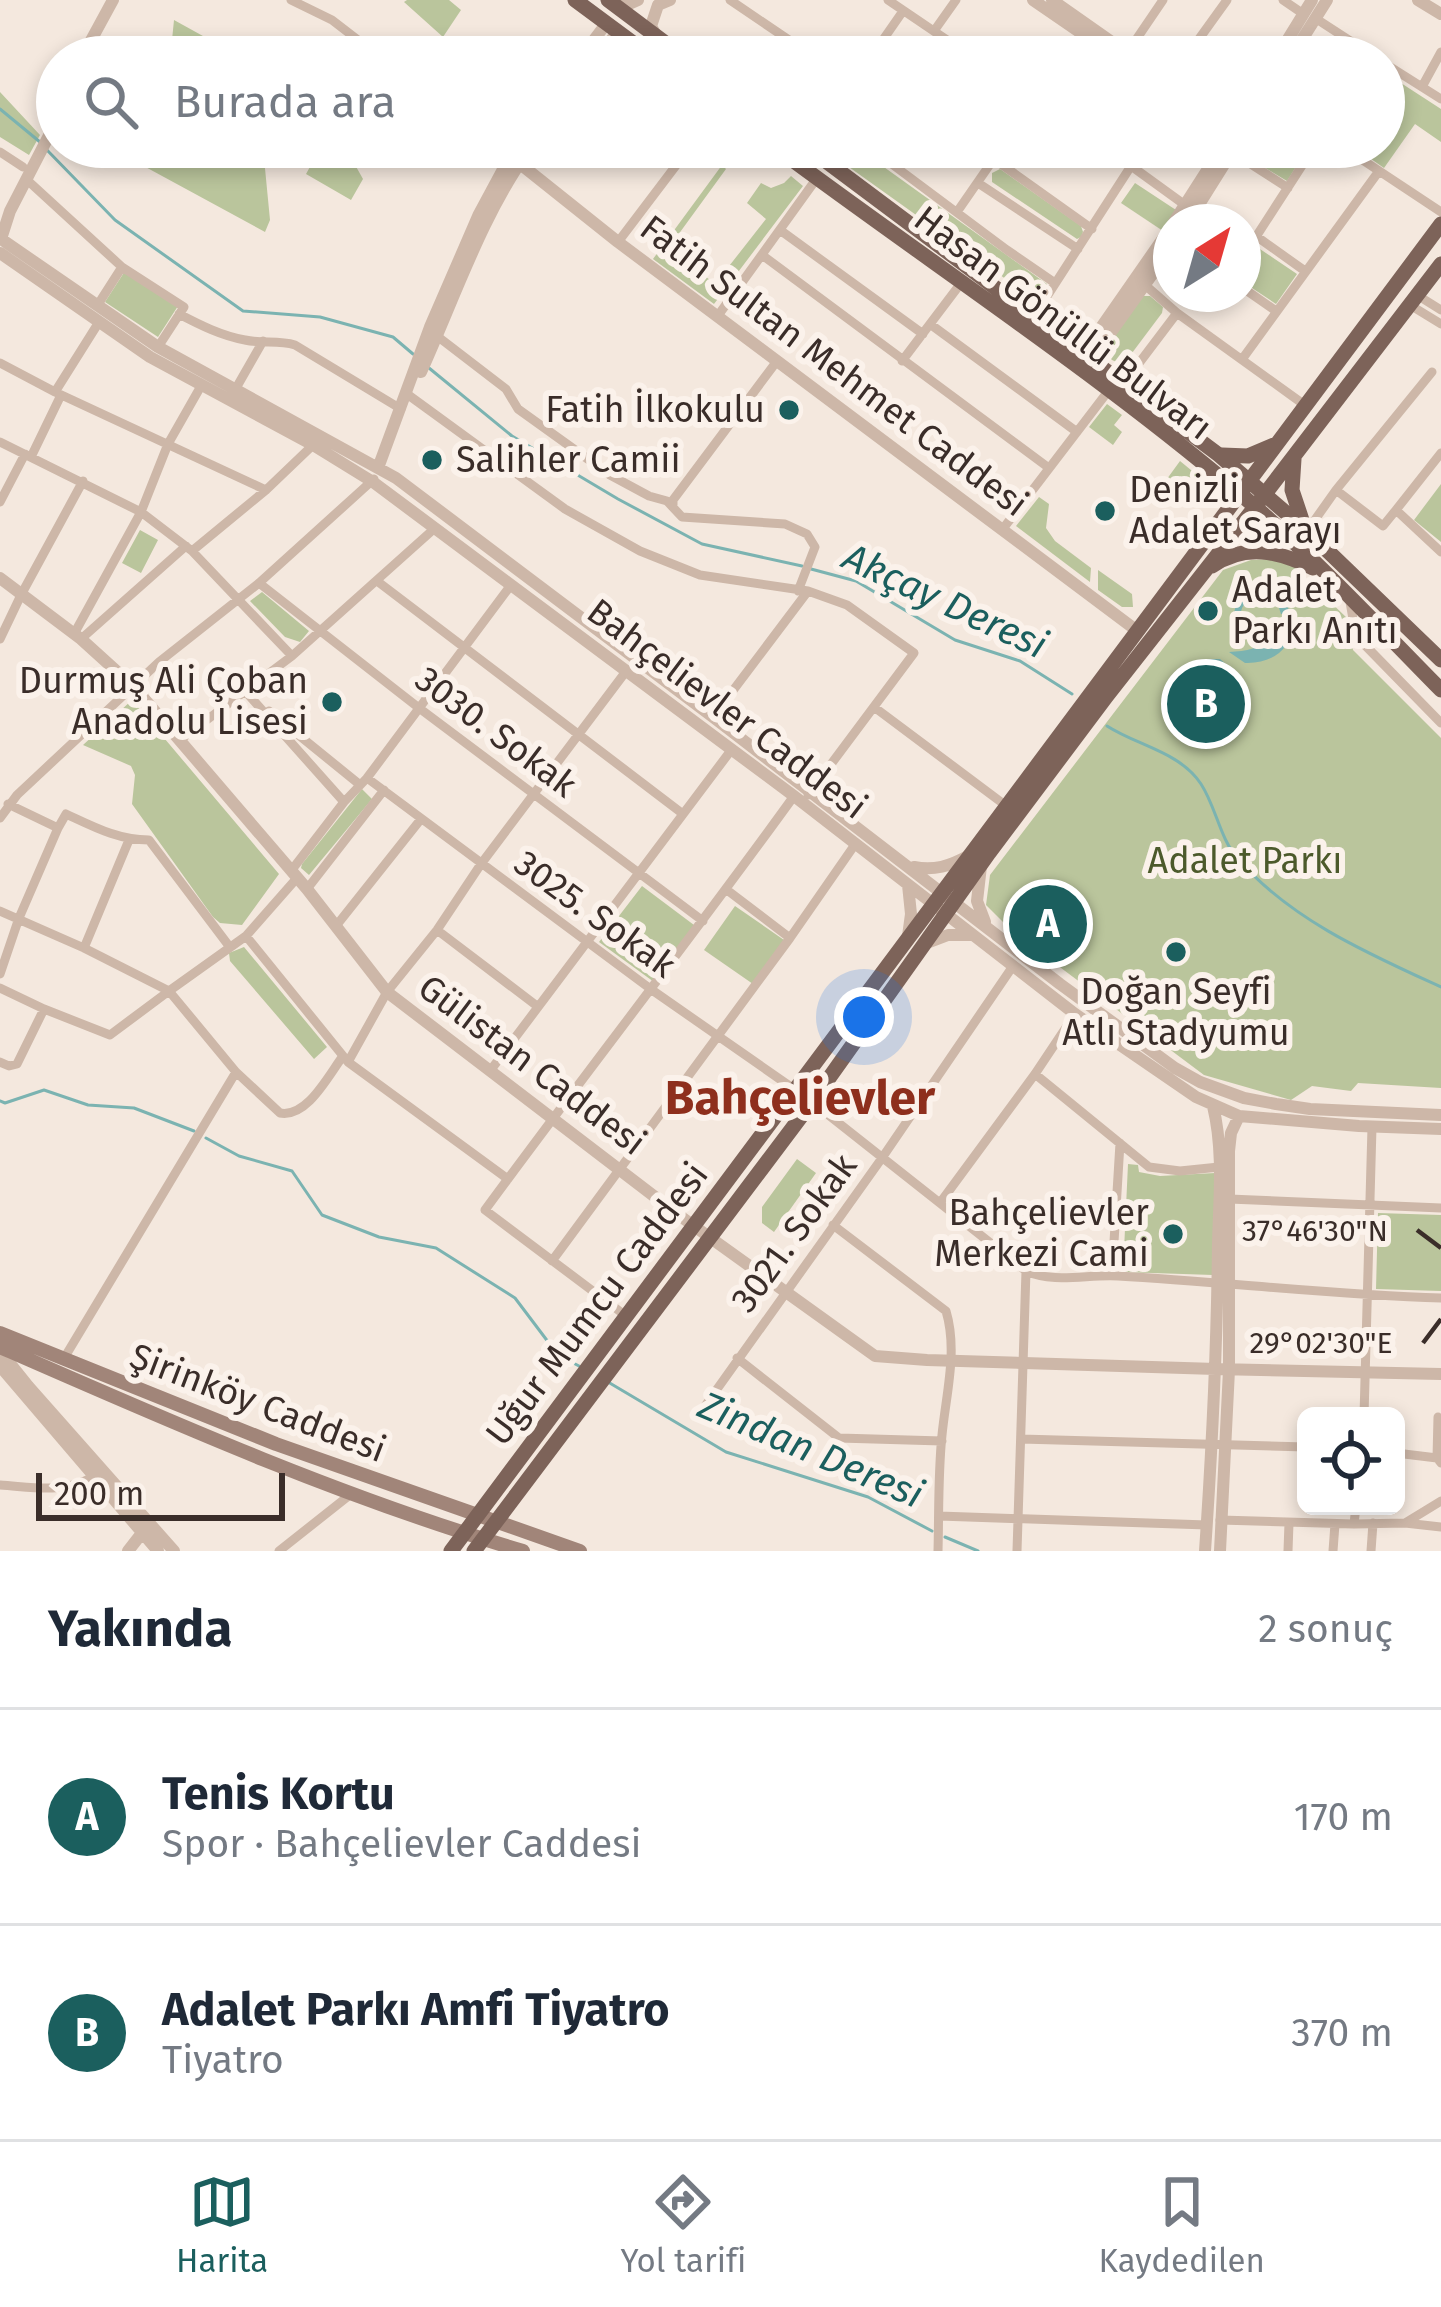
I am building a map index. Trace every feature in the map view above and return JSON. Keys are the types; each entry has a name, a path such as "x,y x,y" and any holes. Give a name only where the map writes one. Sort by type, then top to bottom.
{"main road":[{"path":"575,0 623,36"},
{"path":"609,0 655,36"},
{"name":"Hasan Gönüllü Bulvarı","path":"803,168 961,283 1116,386 1260,501"},
{"name":"Hasan Gönüllü Bulvarı","path":"835,168 1099,365 1116,386"},
{"name":"Uğur Mumcu Caddesi","path":"975,859 1005,805 1441,224"},
{"name":"Uğur Mumcu Caddesi","path":"451,1551 908,940 944,903 1441,265"},
{"path":"1219,524 1222,497 1213,461 1248,456 1281,440"},
{"path":"1296,451 1292,490 1307,531"},
{"path":"1260,501 1307,531 1441,660"},
{"path":"1260,501 1441,690"},
{"path":"1200,575 1227,556 1255,550 1287,556 1328,575"},
{"name":"Uğur Mumcu Caddesi","path":"478,1545 812,1102 926,944 944,903"},
{"name":"Şirinköy Caddesi","path":"0,1334 276,1444 580,1551"},
{"name":"Şirinköy Caddesi","path":"0,1349 351,1494 464,1533 478,1545 523,1551"}],"street":[{"path":"95,36 117,0"},
{"path":"101,36 117,0"},
{"path":"291,0 353,36"},
{"path":"609,0 629,4 638,0"},
{"path":"657,36 654,15 658,5 670,0"},
{"path":"730,0 783,36"},
{"path":"888,0 941,36"},
{"path":"934,31 956,0"},
{"path":"1033,0 1085,36"},
{"path":"1052,0 1099,36"},
{"path":"1201,36 1228,0"},
{"path":"1283,0 1340,36"},
{"path":"1300,36 1312,0"},
{"path":"1293,36 1327,0"},
{"path":"1418,0 1441,14"},
{"path":"1138,36 1160,1"},
{"path":"886,36 904,10"},
{"path":"603,36 612,28"},
{"path":"608,36 612,28"},
{"path":"1423,86 1441,52"},
{"path":"1405,75 1441,99"},
{"path":"0,214 36,150"},
{"path":"0,152 122,267 184,308 158,347"},
{"path":"0,818 11,802 159,662 259,583 375,475 400,409 486,224 505,168"},
{"name":"Fatih Sultan Mehmet Caddesi","path":"528,168 618,242 1136,629"},
{"path":"618,242 675,168"},
{"path":"898,168 1055,284"},
{"path":"957,212 987,168"},
{"path":"1016,168 1092,229"},
{"path":"1034,318 1130,168"},
{"path":"1134,168 1184,204"},
{"path":"1186,204 1215,168"},
{"path":"1198,204 1219,168"},
{"path":"1258,168 1288,188"},
{"path":"1261,228 1301,168"},
{"path":"1375,168 1441,212"},
{"path":"1243,358 1378,170"},
{"path":"0,244 24,173"},
{"path":"717,317 817,178"},
{"path":"978,183 1078,249"},
{"path":"780,230 1077,432"},
{"path":"1261,240 1305,271"},
{"name":"Bahçelievler Caddesi","path":"0,244 158,347 375,475 435,528 732,749 906,865 974,935 1162,1076 1239,1116 1441,1129"},
{"name":"Bahçelievler Caddesi","path":"0,244 150,357 313,445 375,475 396,478 713,717 908,884 988,928 1145,1048 1200,1082 1244,1098 1310,1109 1441,1115"},
{"path":"1076,349 1091,342 1153,254"},
{"path":"762,255 1049,468"},
{"path":"97,306 122,267"},
{"path":"1099,365 1099,349 1153,274"},
{"path":"902,361 961,283"},
{"path":"1145,285 1306,406"},
{"path":"1413,300 1441,310"},
{"path":"1413,300 1441,324"},
{"path":"1261,301 1276,311"},
{"path":"1002,530 1177,313"},
{"path":"179,314 248,341 279,340 295,345 400,409"},
{"path":"0,502 99,322"},
{"path":"433,338 506,389 518,409 595,466 673,505 682,517 785,524 807,534 815,548 803,591 713,717"},
{"path":"236,390 263,341"},
{"path":"673,505 777,361"},
{"path":"0,363 266,490"},
{"path":"1307,531 1432,372"},
{"path":"77,636 142,512 168,444 201,386"},
{"path":"407,394 565,509 640,551 700,575 803,591 847,604 914,653 552,1117 485,1210 626,1316"},
{"path":"0,442 142,512 189,549 292,656"},
{"path":"77,636 266,490 313,445"},
{"path":"1336,490 1384,526 1441,453"},
{"path":"0,639 83,482"},
{"path":"1396,510 1441,552"},
{"path":"180,740 292,656 435,528"},
{"name":"Gülistan Caddesi","path":"0,578 77,636 134,688 387,992 694,1226 874,1356 1441,1374"},
{"path":"377,581 682,814"},
{"name":"3030. Sokak","path":"259,583 703,921"},
{"path":"298,880 344,802 511,585"},
{"path":"1349,596 1357,636 1441,723"},
{"path":"0,910 169,992 268,1105 290,1115 302,1108 345,1059 387,992 627,670"},
{"path":"246,692 344,802"},
{"name":"3025. Sokak","path":"246,692 794,1089"},
{"path":"874,706 1005,805"},
{"path":"490,1071 732,749"},
{"path":"0,988 110,1035 246,936 384,790"},
{"path":"0,793 58,828"},
{"path":"0,974 66,814 130,840 149,840 229,946"},
{"path":"336,926 421,819"},
{"path":"84,948 130,840"},
{"path":"552,1261 856,843"},
{"path":"906,865 937,868 975,859 977,902 988,928"},
{"path":"908,884 908,940"},
{"path":"727,890 790,938"},
{"path":"437,930 537,1006"},
{"path":"926,944 956,934 974,935"},
{"path":"246,936 345,1059 508,1179"},
{"name":"3021. Sokak","path":"700,1413 1013,966"},
{"path":"0,1063 17,1064 44,1009"},
{"path":"940,1203 1075,1014"},
{"path":"63,1360 236,1072"},
{"path":"1035,1074 1149,1167 1180,1171 1219,1167"},
{"path":"812,1102 1040,1277 1112,1275 1441,1298"},
{"path":"1205,1551 1214,1522 1222,1369 1219,1132 1213,1106"},
{"path":"1223,1284 1231,1133 1239,1116"},
{"path":"1364,1407 1372,1127"},
{"path":"1112,1275 1120,1143"},
{"path":"1228,1199 1441,1208"},
{"path":"833,1225 946,1311 952,1329 941,1441 938,1551"},
{"path":"1017,1551 1026,1270"},
{"path":"0,1349 174,1551"},
{"path":"737,1358 838,1438 941,1441"},
{"path":"0,1366 158,1551"},
{"path":"1405,1455 1439,1461 1438,1418"},
{"path":"1021,1439 1297,1447"},
{"path":"0,1485 63,1489 93,1477"},
{"path":"280,1551 351,1494"},
{"path":"1405,1522 1441,1502"},
{"path":"1354,1524 1355,1515"},
{"path":"939,1516 1405,1522 1441,1527"},
{"path":"1214,1522 1220,1551"},
{"path":"1288,1551 1289,1522"},
{"path":"1371,1551 1372,1523"},
{"path":"1334,1551 1335,1524"},
{"path":"128,1551 142,1533"}],"green space":[{"path":"449,0 461,10 442,36 404,2"},
{"path":"174,20 203,36 172,36"},
{"path":"1405,86 1441,109 1441,142 1415,124 1405,138"},
{"path":"0,92 36,131 36,142 29,155 0,137"},
{"path":"147,168 265,168 270,220 265,232"},
{"path":"309,168 357,168 363,179 351,200 306,174"},
{"path":"720,168 726,169 678,235 705,257 696,269 715,284 766,219 747,203 761,183 771,188 791,176 803,186 714,304 653,259"},
{"path":"850,168 885,168 1047,284 1035,300"},
{"path":"1265,168 1295,168 1287,181"},
{"path":"1000,169 1081,226 1081,237 1077,239 992,182 992,173"},
{"path":"1135,183 1167,204 1153,204 1153,224 1121,203"},
{"path":"1261,250 1297,274 1276,304 1261,294"},
{"path":"125,271 178,306 158,337 105,302"},
{"path":"1140,296 1153,299 1153,312 1162,313 1123,365 1104,351"},
{"path":"1107,404 1122,415 1114,425 1122,432 1113,445 1089,427"},
{"path":"1180,461 1208,484 1210,492 1176,492 1164,483"},
{"path":"1441,484 1441,542 1414,520"},
{"path":"1039,497 1049,504 1046,528 1055,541 1091,568 1090,582 1016,526"},
{"path":"140,530 158,540 141,573 122,563"},
{"name":"Adalet Parkı","path":"1274,559 1294,567 1347,618 1353,650 1441,738 1441,1088 1358,1083 1351,1091 1312,1086 1291,1100 1204,1075 1013,932 986,905 990,875 1223,570 1251,560"},
{"path":"1098,570 1132,594 1133,607 1122,607 1098,590"},
{"path":"262,592 309,631 300,642 285,637 250,601"},
{"path":"132,700 279,874 242,925 220,923 213,917 132,804 135,775 131,766 83,745"},
{"path":"362,789 372,799 309,875 302,864"},
{"path":"642,886 694,925 654,982 599,942"},
{"path":"735,906 784,940 753,984 704,950"},
{"path":"244,947 327,1047 314,1059 230,961 229,953"},
{"path":"797,1159 816,1173 774,1232 762,1223 762,1207"},
{"path":"1128,1164 1138,1165 1139,1172 1160,1176 1215,1173 1213,1275 1123,1272"},
{"path":"1378,1213 1441,1215 1441,1291 1376,1289"}],"water":[{"path":"1260,590 1279,597 1290,613 1281,614 1270,598 1252,599 1243,605 1241,616 1252,632 1241,629 1235,623 1236,605 1248,593"},
{"path":"1282,623 1296,623 1284,648 1271,658 1245,663 1229,652 1260,646"},
{"path":"1211,659 1228,666 1188,680 1179,720 1167,711 1173,683 1191,665"}],"waterway":[{"name":"Akçay Deresi","path":"0,109 36,139"},
{"name":"Akçay Deresi","path":"64,168 115,220 243,311 320,317 393,337 413,354"},
{"name":"Akçay Deresi","path":"429,368 512,436 702,544 802,566"},
{"name":"Akçay Deresi","path":"811,569 856,581 955,640 1020,661 1072,694"},
{"name":"Akçay Deresi","path":"1107,726 1192,773 1232,851 1282,900 1332,933 1441,987"},
{"name":"Zindan Deresi","path":"0,1101 44,1090 88,1105 134,1108 194,1131"},
{"name":"Zindan Deresi","path":"206,1138 239,1156 292,1171 322,1215 379,1237 436,1248 515,1298 558,1355 579,1366"},
{"name":"Zindan Deresi","path":"608,1382 726,1452 868,1497 932,1531"},
{"name":"Zindan Deresi","path":"945,1537 978,1551"}],"place":[{"name":"Fatih İlkokulu","path":"789,410"},
{"name":"Salihler Camii","path":"432,460"},
{"name":"Denizli Adalet Sarayı","path":"1105,511"},
{"name":"Adalet Parkı Anıtı","path":"1208,611"},
{"name":"Durmuş Ali Çoban Anadolu Lisesi","path":"332,702"},
{"name":"Adalet Parkı Amfi Tiyatro","path":"1206,704"},
{"name":"Tenis Kortu","path":"1048,924"},
{"name":"Doğan Seyfi Atlı Stadyumu","path":"1176,952"},
{"name":"Bahçelievler Merkezi Cami","path":"1173,1234"}],"district":[{"name":"Bahçelievler","path":"800,1098"}]}
